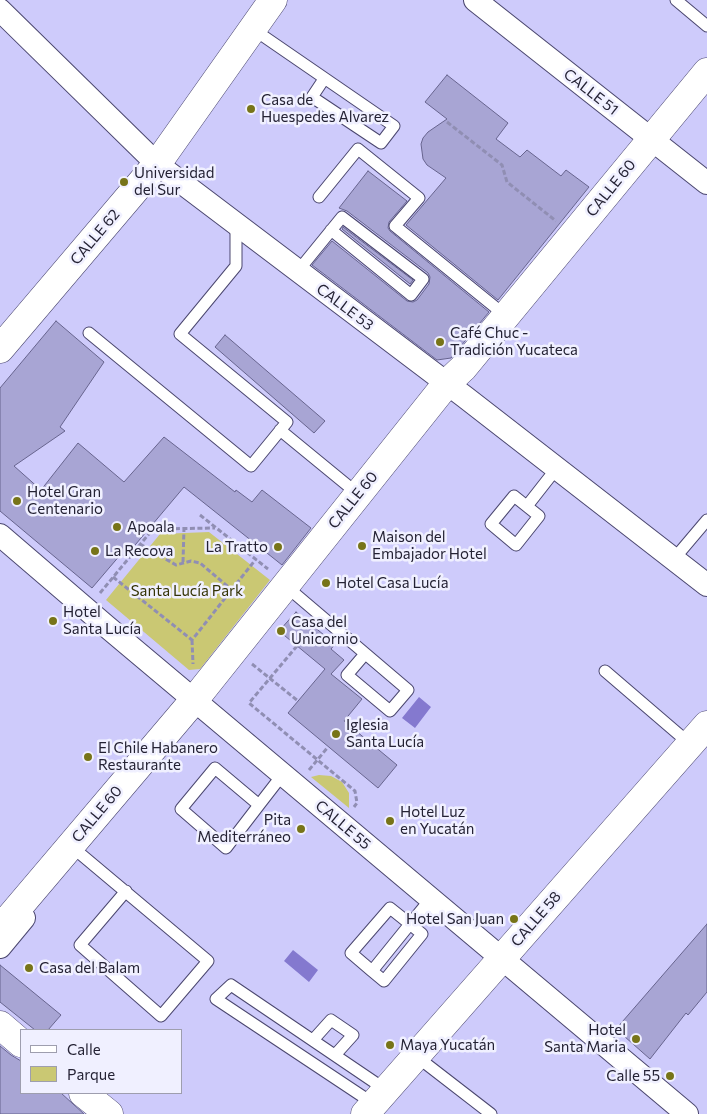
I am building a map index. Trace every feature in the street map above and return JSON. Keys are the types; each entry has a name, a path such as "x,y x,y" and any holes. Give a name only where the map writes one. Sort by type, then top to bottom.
{"main road":[{"name":"CALLE 62","path":"0,349 157,164 273,0"},
{"name":"CALLE 60","path":"0,929 75,849 199,704 354,490 463,368 502,314 707,72"},
{"name":"CALLE 58","path":"375,1103 702,733"},
{"path":"0,1025 20,1042"},
{"path":"84,1094 109,1114"}],"street":[{"name":"CALLE 51","path":"475,0 707,183"},
{"name":"CALLE 53","path":"0,10 157,164 448,384 707,585"},
{"path":"199,704 294,594 448,384 651,138 707,58"},
{"path":"502,314 566,229 638,142 651,138 707,87"},
{"path":"0,519 192,681 198,679 278,577 354,490"},
{"name":"CALLE 55","path":"0,535 687,1114"},
{"path":"0,544 178,697 178,704 0,913"},
{"path":"0,947 75,849"}],"lane":[{"path":"676,0 707,26"},
{"path":"253,30 324,78 394,126 381,143 312,97 324,78"},
{"path":"319,197 358,149 419,198 395,226 502,314"},
{"path":"298,272 331,230 342,217 422,279 411,295 331,230"},
{"path":"89,333 251,466 287,422 180,334 236,266 236,225"},
{"path":"280,430 354,490"},
{"path":"527,506 556,468"},
{"path":"674,560 707,520"},
{"path":"294,594 408,690 390,711 347,675 365,654"},
{"path":"606,671 702,733"},
{"path":"260,805 215,768 181,809 226,848 260,805 283,774"},
{"path":"75,849 208,961 161,1016 80,945 126,892"},
{"path":"410,924 390,908 351,953 372,971 410,924 431,898"},
{"path":"231,984 336,1055 375,1103 216,999 231,984"},
{"path":"313,1040 331,1020 353,1035 336,1055"},
{"path":"416,1056 491,1114"}],"path":[{"path":"447,122 502,165 507,182 566,229"},
{"path":"200,516 278,577"},
{"path":"184,528 184,562"},
{"path":"94,599 153,529 215,528"},
{"path":"140,544 176,565 191,561 200,562 232,590"},
{"path":"193,658 192,640 256,559"},
{"path":"113,577 192,640"},
{"path":"297,646 249,703 355,791 357,803 352,810"},
{"path":"242,656 298,701"},
{"path":"306,773 328,747"}],"green space":[{"name":"Santa Lucía Park","path":"209,532 270,580 200,669 189,670 106,600 160,534"},
{"path":"319,775 331,776 342,782 349,793 349,808 311,777"}],"shaded area":[{"path":"419,697 431,707 415,728 402,718"},
{"path":"293,950 318,970 309,982 284,961"}],"building":[{"path":"447,75 508,123 496,139 520,157 527,150 561,176 566,170 589,187 498,300 406,225 446,178 427,165 423,159 421,144 428,132 447,119 425,102"},
{"path":"368,171 407,201 389,222 388,228 390,231 489,312 451,358 437,360 312,265 332,241 407,301 413,302 417,300 429,284 430,277 428,273 347,211 339,208"},
{"path":"343,227 413,280 410,284 342,229"},
{"path":"56,321 104,362 60,427 65,431 14,466 41,490 78,443 124,482 164,437 235,492 236,490 252,502 262,490 311,528 282,565 184,487 125,557 121,554 92,588 0,511 0,388"},
{"path":"225,335 325,421 314,433 215,347"},
{"path":"296,612 335,644 331,649 344,660 331,674 362,699 344,721 397,765 378,788 288,713 325,669 279,631"},
{"path":"707,924 707,992 688,1015 686,1013 650,1059 616,1029"},
{"path":"0,965 61,1015 49,1029 34,1029 0,1002"},
{"path":"0,1046 20,1060 20,1094 62,1094 84,1114 0,1114"}],"place":[{"name":"Casa de Huespedes Alvarez","path":"251,109"},
{"name":"Universidad del Sur","path":"124,182"},
{"name":"Café Chuc - Tradición Yucateca","path":"440,342"},
{"name":"Hotel Gran Centenario","path":"17,501"},
{"name":"Apoala","path":"117,527"},
{"name":"Maison del Embajador Hotel","path":"362,546"},
{"name":"La Tratto","path":"278,547"},
{"name":"La Recova","path":"95,551"},
{"name":"Hotel Casa Lucía","path":"326,583"},
{"name":"Hotel Santa Lucía","path":"53,621"},
{"name":"Casa del Unicornio","path":"281,631"},
{"name":"Iglesia Santa Lucía","path":"336,734"},
{"name":"El Chile Habanero Restaurante","path":"88,757"},
{"name":"Hotel Luz en Yucatán","path":"390,821"},
{"name":"Pita Mediterráneo","path":"301,829"},
{"name":"Hotel San Juan","path":"514,919"},
{"name":"Casa del Balam","path":"29,968"},
{"name":"Hotel Santa Maria","path":"636,1039"},
{"name":"Maya Yucatán","path":"390,1045"},
{"name":"Calle 55","path":"670,1076"}]}
